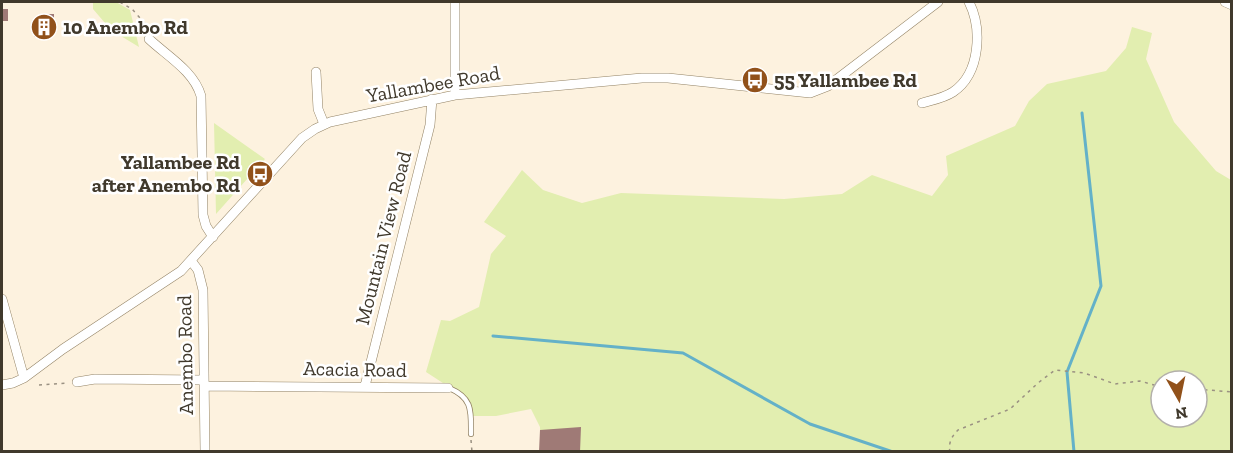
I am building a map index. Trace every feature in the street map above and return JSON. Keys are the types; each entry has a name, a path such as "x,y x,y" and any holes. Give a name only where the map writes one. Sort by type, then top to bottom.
{"street":[{"path":"454,2 455,95"},
{"name":"Yallambee Road","path":"2,385 24,378 168,281 192,261 302,138 324,124 455,95 655,78 810,93 822,90 938,2"},
{"path":"922,103 954,91 969,71 975,55 978,30 969,2"},
{"path":"1225,2 1232,5"},
{"path":"149,39 192,77 198,86 201,96 203,216 213,237"},
{"path":"316,72 318,109 324,124"},
{"name":"Mountain View Road","path":"364,386 430,125 432,99"},
{"name":"Anembo Road","path":"192,261 198,270 203,290 205,452"},
{"path":"2,299 24,378"},
{"name":"Acacia Road","path":"77,382 95,379 448,388"}],"lane":[{"name":"Acacia Road","path":"448,388 461,393 466,398 471,416 471,434"}],"path":[{"path":"120,2 132,9 153,33 149,39"},
{"path":"950,452 952,436 958,430 1010,409 1055,370 1084,373 1115,384 1140,381 1149,384"},
{"path":"39,385 77,382"},
{"path":"1209,390 1232,392"},
{"path":"471,434 472,452"}],"green space":[{"path":"93,2 116,2 130,10 139,47 111,30 93,9"},
{"path":"1132,27 1152,33 1146,59 1174,122 1216,171 1231,180 1231,451 540,451 540,427 531,409 496,416 471,416 466,398 426,372 441,320 450,321 479,307 491,254 506,236 484,222 522,170 543,190 582,203 621,193 784,199 842,194 872,175 932,196 948,175 946,156 1015,126 1029,101 1047,84 1106,71 1126,48"},
{"path":"214,123 265,159 216,214"}],"building":[{"path":"2,9 8,9 8,21 2,21"},
{"name":"10 Anembo Rd","path":"46,14 54,14 54,33 48,33 46,37 34,37 34,18 47,18"},
{"path":"581,427 580,452 539,452 540,430"}],"waterway":[{"path":"1074,452 1067,372 1101,286 1082,113"},
{"path":"493,336 683,353 810,424 893,452"}],"place":[{"name":"10 Anembo Rd","path":"44,27"},
{"name":"55 Yallambee Rd","path":"755,80"},
{"name":"Yallambee Rd after Anembo Rd","path":"260,174"}]}
